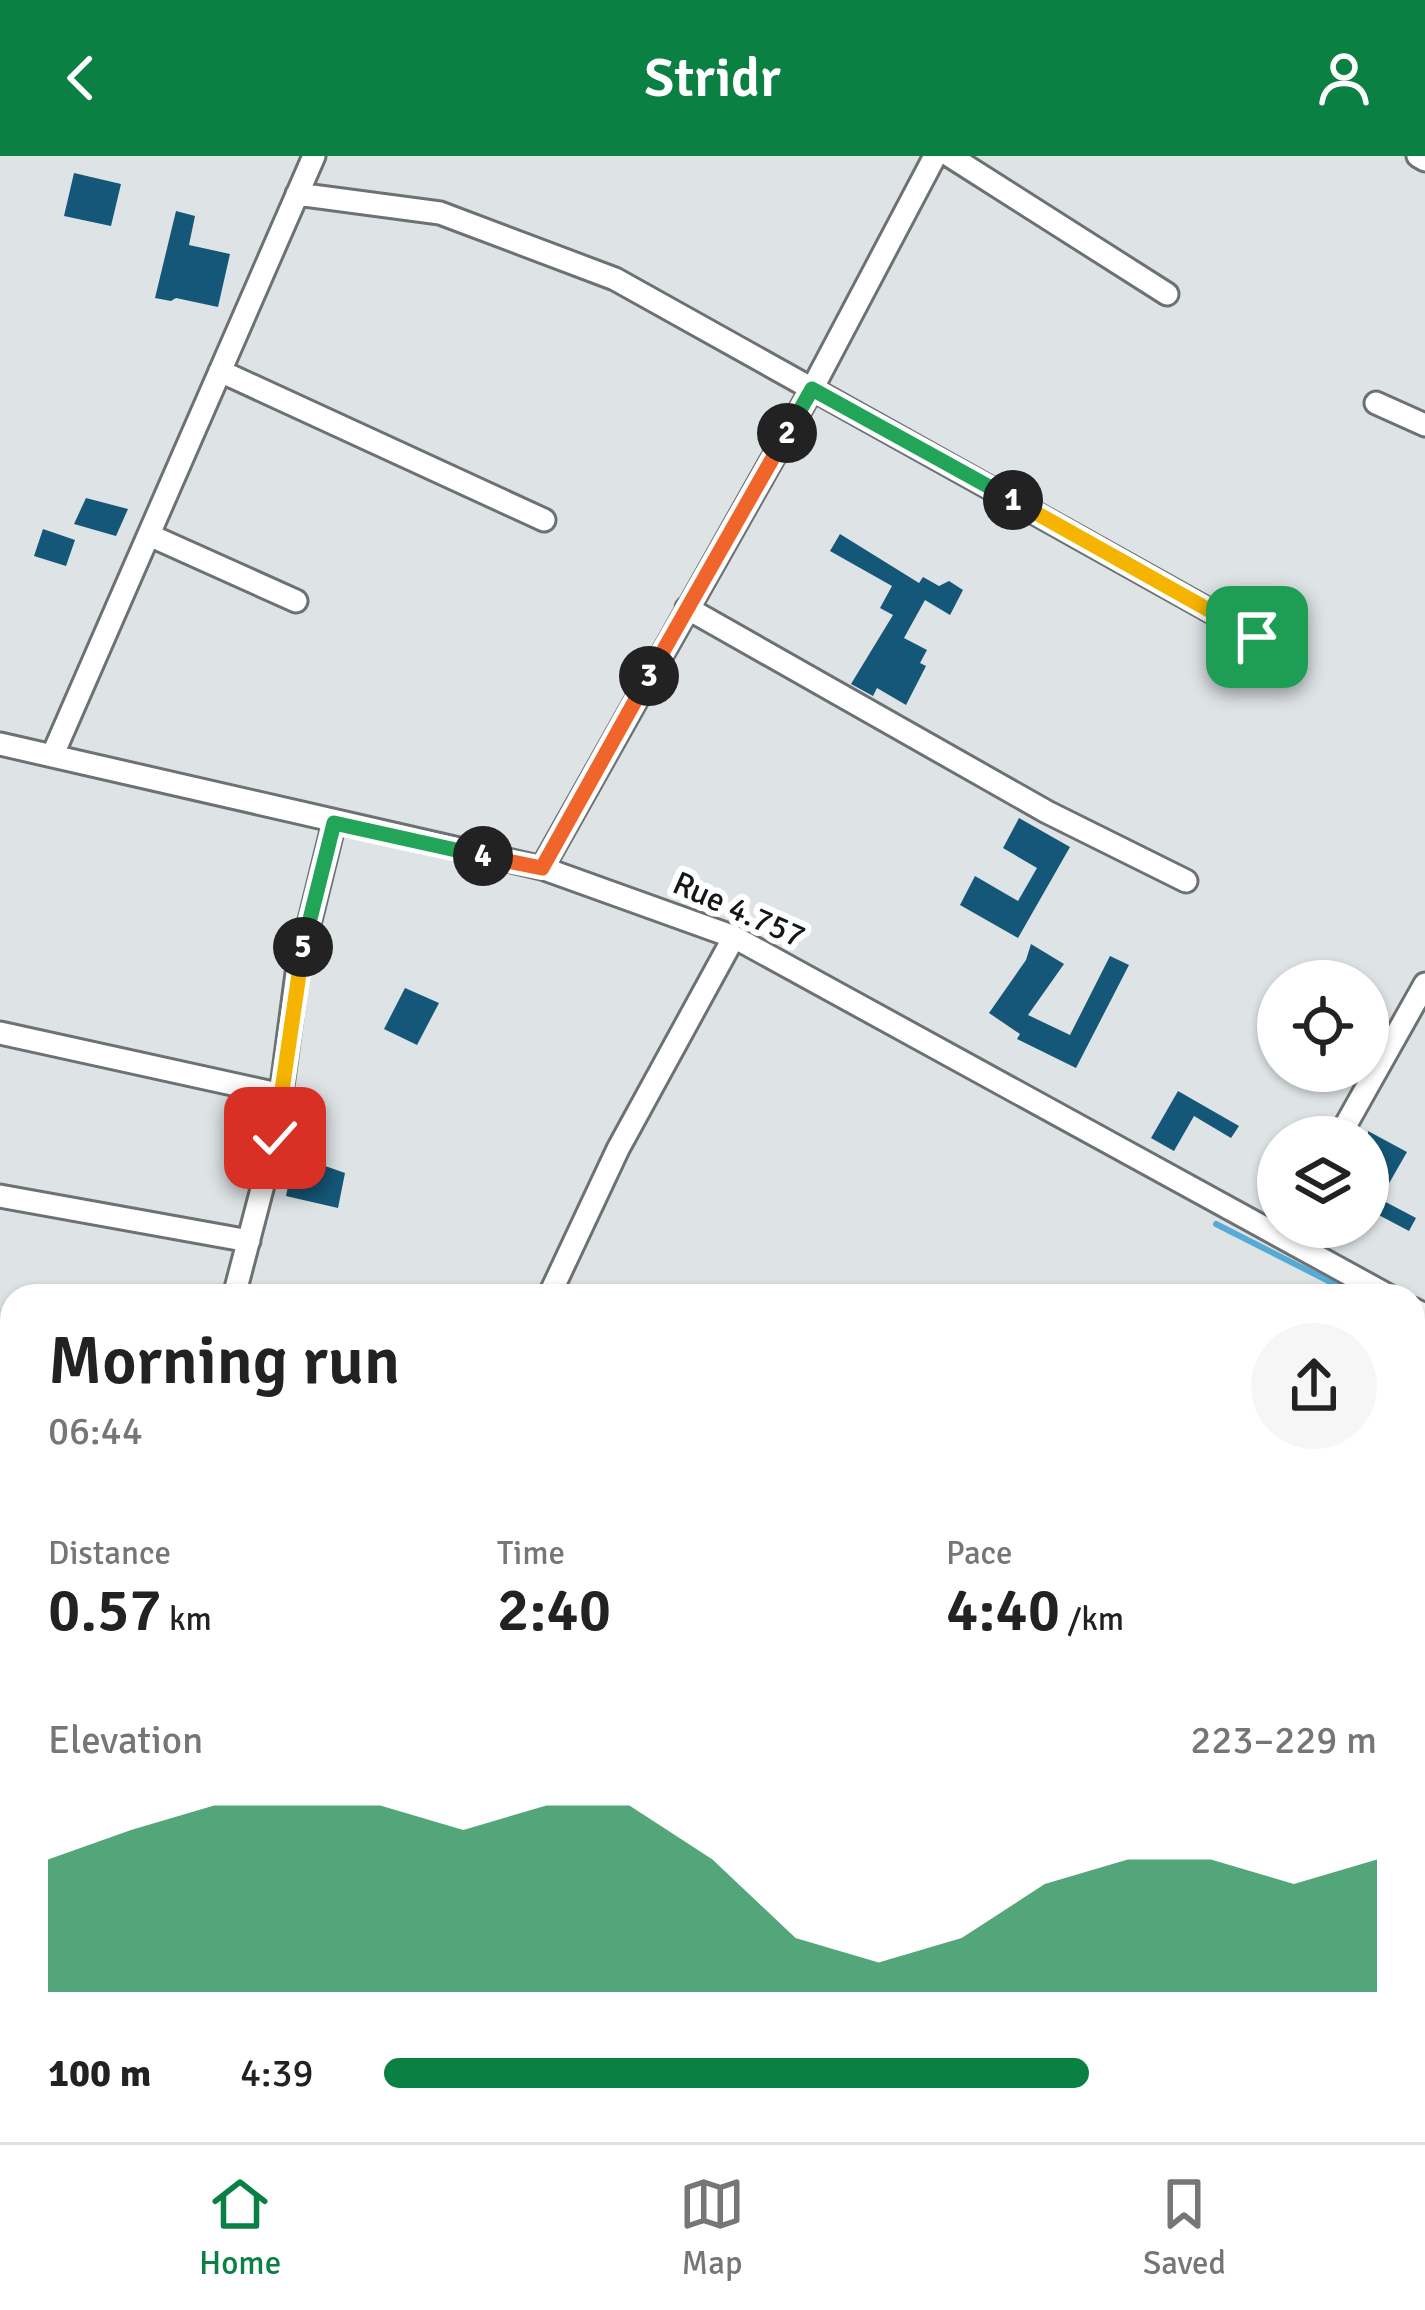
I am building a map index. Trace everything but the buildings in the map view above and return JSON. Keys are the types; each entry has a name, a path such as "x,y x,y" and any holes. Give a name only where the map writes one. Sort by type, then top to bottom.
{"street":[{"path":"53,754 314,156"},
{"path":"542,868 812,389 935,156"},
{"path":"950,156 1167,294"},
{"path":"297,194 440,213 615,279 1257,637"},
{"path":"220,371 544,520"},
{"path":"1376,404 1425,425"},
{"path":"149,535 296,601"},
{"path":"687,608 1047,812 1186,881"},
{"name":"Rue 4.757","path":"0,744 542,868 734,937 1257,1218"},
{"path":"237,1284 275,1138 297,973 334,823"},
{"path":"555,1284 618,1149 734,937"},
{"path":"1351,1116 1425,984"},
{"path":"0,1033 282,1095"},
{"path":"0,1196 249,1241"},
{"name":"Rue 4.757","path":"1310,1248 1370,1284"}],"waterway":[{"path":"1216,1224 1334,1284"}],"route":[{"path":"275,1138 297,973 334,823 542,868 812,389 1257,637"}]}
